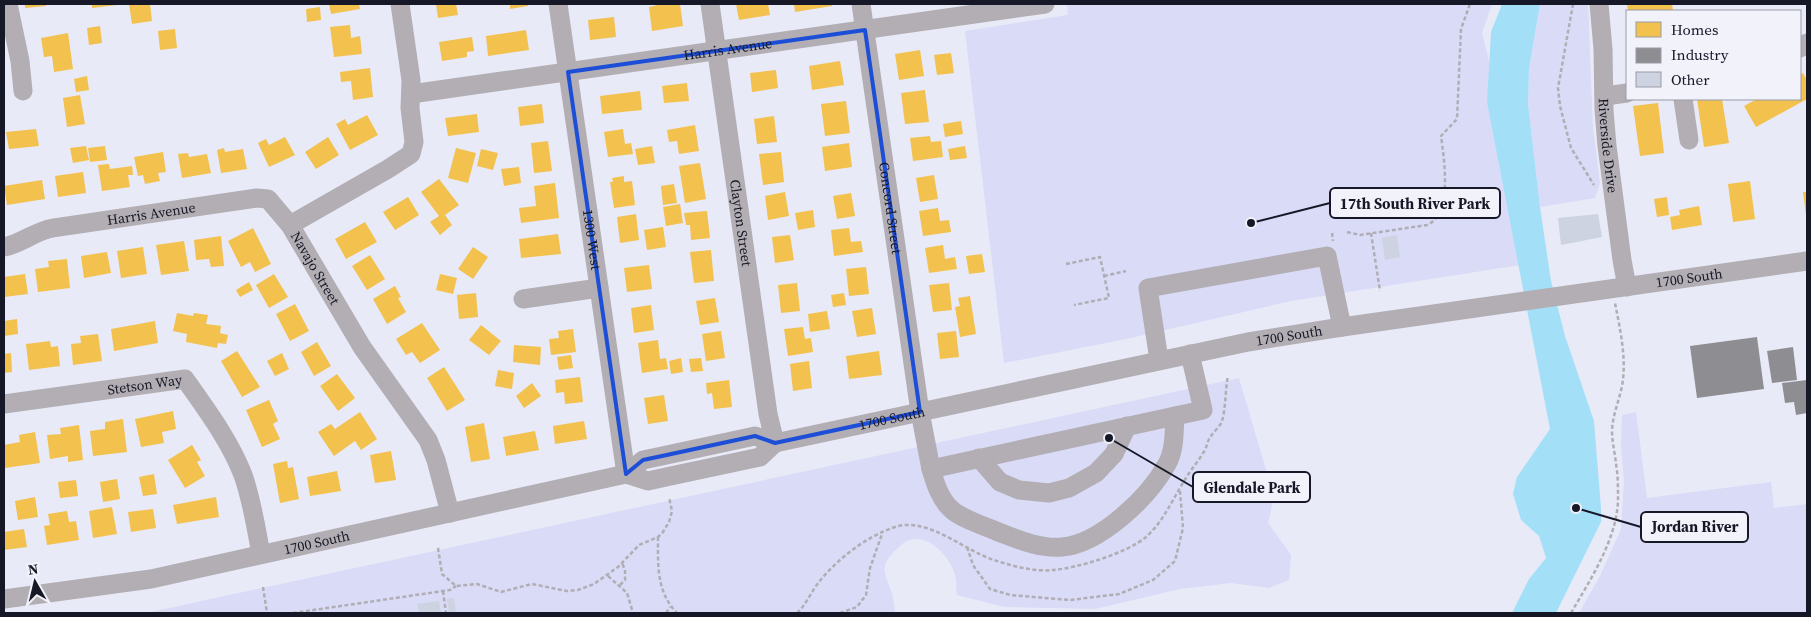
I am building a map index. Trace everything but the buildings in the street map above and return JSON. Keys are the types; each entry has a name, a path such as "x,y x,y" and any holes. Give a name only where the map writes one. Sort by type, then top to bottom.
{"street":[{"path":"8,4 9,18 20,61 24,91"},
{"name":"Navajo Street","path":"400,4 411,80 410,108 414,142 410,154 388,169 290,225 362,348 428,440 436,460 450,513"},
{"name":"1300 West","path":"558,4 626,474"},
{"name":"Clayton Street","path":"710,4 768,414 775,442"},
{"name":"Concord Street","path":"861,4 920,412 931,469 937,488 951,510 977,523 1020,540 1043,546 1062,547 1082,543 1102,532 1123,516 1149,488 1168,463 1174,439 1175,416"},
{"name":"Harris Avenue","path":"411,94 1045,4"},
{"name":"Riverside Drive","path":"1599,4 1603,40 1606,146 1627,287"},
{"path":"1604,96 1626,93"},
{"path":"1683,100 1689,140"},
{"name":"Harris Avenue","path":"4,247 15,244 41,231 53,228 257,198 272,201 290,225"},
{"path":"1159,360 1148,288 1157,286 1327,256 1342,327"},
{"name":"1700 South","path":"4,599 150,579 626,474 643,460 756,436 775,442 1248,342 1513,302 1807,261"},
{"path":"523,299 599,288"},
{"path":"931,469 1203,410 1190,354"},
{"name":"Stetson Way","path":"4,404 185,379 204,406 240,468 248,492 261,554"},
{"path":"979,458 1000,482 1018,490 1049,493 1069,488 1096,473 1114,454 1127,426"}],"path":[{"path":"1346,232 1360,235 1427,224 1434,222 1440,211 1446,188 1441,136 1457,119 1461,29 1470,4"},
{"path":"1573,4 1559,81 1560,106 1571,148 1594,184 1596,191"},
{"path":"1371,233 1380,291"},
{"path":"1066,264 1100,257 1109,298 1074,305"},
{"path":"1104,276 1126,271"},
{"path":"1571,613 1610,538 1616,514 1618,483 1612,431 1614,412 1622,388 1624,371 1616,310"},
{"path":"797,613 821,579 840,561 869,540 897,526 925,528 992,560 1018,567 1052,571 1087,564 1107,557 1145,538 1167,512 1186,478 1205,451 1209,437 1222,421 1228,376"},
{"path":"967,547 973,565 990,589 1010,595 1070,600 1120,594 1153,580 1175,561 1183,528 1180,490"},
{"path":"293,613 450,590 456,586 477,584 500,592 532,584 567,591 586,587 608,576 639,545 658,537 669,522 672,511 670,497"},
{"path":"840,613 857,607 866,595 870,568 883,532"},
{"path":"658,537 658,576 670,607 677,613"},
{"path":"438,548 442,574 446,580 456,586"},
{"path":"620,585 625,580 625,570 622,563"},
{"path":"608,576 627,593 633,613"},
{"path":"263,587 267,613"},
{"path":"443,591 446,613"},
{"path":"666,613 670,607"}],"highlighted area":[{"path":"865,30 920,412 775,443 755,436 643,460 626,474 568,72"}],"shaded area":[{"path":"1067,4 1492,4 1482,33 1495,85 1520,265 1291,301 1126,339 1004,363 965,31 1068,15"},
{"path":"1502,4 1540,4 1529,69 1528,104 1540,207 1551,281 1565,336 1594,421 1601,522 1556,613 1512,613 1529,579 1546,558 1539,536 1521,520 1513,494 1517,477 1550,429 1487,102 1491,32"},
{"path":"1540,4 1588,4 1593,128 1600,183 1595,198 1540,207 1528,104 1529,69"},
{"path":"1239,378 1274,497 1268,523 1291,555 1289,580 1269,588 1231,583 1180,589 1095,609 1005,607 957,595 955,574 945,556 931,544 915,539 907,541 897,549 889,557 885,565 895,613 146,613"},
{"path":"1636,412 1647,498 1771,482 1774,508 1807,504 1807,613 1579,613 1600,576 1621,529 1624,481 1621,445 1622,415"}],"place":[{"name":"17th South River Park","path":"1251,223"},
{"name":"Glendale Park","path":"1109,438"},
{"name":"Jordan River","path":"1576,508"}]}
